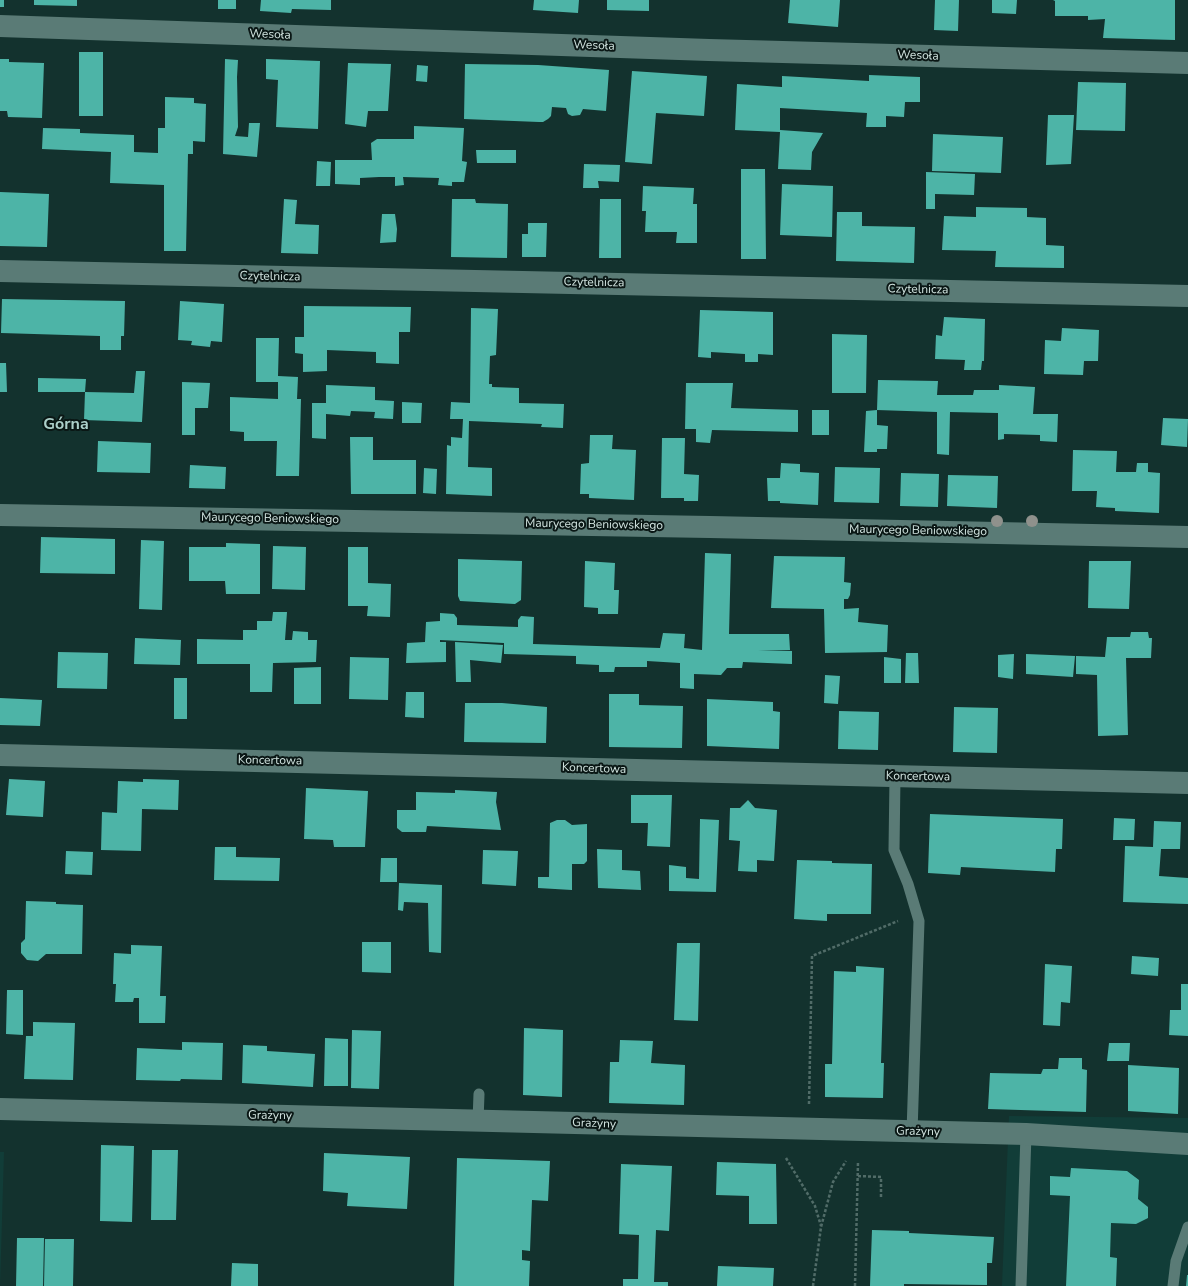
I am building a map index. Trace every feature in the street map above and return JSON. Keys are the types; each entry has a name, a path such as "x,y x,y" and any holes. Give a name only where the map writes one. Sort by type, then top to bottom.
{"street":[{"name":"Wesoła","path":"0,26 725,51 1188,64"},
{"name":"Czytelnicza","path":"0,272 1188,296"},
{"name":"Maurycego Beniowskiego","path":"0,515 710,526 1188,537"},
{"name":"Koncertowa","path":"0,755 1188,783"},
{"name":"Grażyny","path":"0,1109 1026,1134 1188,1144"}],"lane":[{"path":"895,777 894,850 908,884 919,921 912,1132"},
{"path":"478,1121 479,1094"},
{"path":"1021,1286 1026,1134"},
{"path":"1173,1286 1176,1261 1188,1227"}],"path":[{"path":"809,1111 812,956 916,912"},
{"path":"786,1158 815,1206 821,1227"},
{"path":"813,1286 821,1227 833,1182 846,1162"},
{"path":"856,1286 858,1162"},
{"path":"858,1176 881,1177 881,1198"}],"shaded area":[{"path":"1009,1116 1188,1118 1188,1286 1002,1286"},
{"path":"0,1152 4,1152 0,1286"}],"building":[{"path":"0,0 4,0 4,7 0,7"},
{"path":"34,0 77,0 77,6 34,5"},
{"path":"218,0 236,0 236,9 218,9"},
{"path":"261,0 331,0 331,10 292,9 291,13 260,11"},
{"path":"534,0 579,0 578,13 533,10"},
{"path":"607,0 649,0 649,11 607,10"},
{"path":"790,0 840,0 838,27 788,23"},
{"path":"935,0 959,0 958,31 934,30"},
{"path":"992,0 1017,0 1016,14 992,13"},
{"path":"1053,0 1175,0 1175,40 1103,38 1105,19 1088,20 1088,16 1055,16 1055,1"},
{"path":"79,52 103,52 103,116 79,116"},
{"path":"0,59 9,59 9,62 44,63 42,118 8,117 7,111 0,111"},
{"path":"225,59 238,60 238,127 235,136 248,137 249,123 260,123 257,157 223,154"},
{"path":"266,59 320,61 318,129 276,127 278,80 266,79"},
{"path":"348,63 391,64 388,111 368,111 366,127 345,124"},
{"path":"465,64 538,65 609,70 606,111 583,109 580,115 572,116 568,114 566,108 552,107 551,116 543,122 464,119"},
{"path":"417,65 428,66 427,82 416,81"},
{"path":"632,71 707,76 704,116 656,113 652,164 625,162"},
{"path":"869,75 920,77 920,102 905,102 904,117 886,116 886,127 866,127 867,113 780,108 780,130 823,133 812,152 811,170 778,169 780,132 735,130 737,84 782,87 782,76 869,81"},
{"path":"1078,82 1126,83 1125,131 1076,130"},
{"path":"165,97 194,98 194,103 206,104 205,142 193,141 193,154 188,154 186,251 164,251 164,185 110,183 111,152 42,149 43,128 80,129 80,133 134,135 134,152 158,153 158,128 165,128"},
{"path":"1048,115 1074,115 1071,164 1046,165"},
{"path":"414,126 464,128 462,161 467,162 464,182 452,182 452,186 438,185 439,178 403,177 404,185 395,186 395,177 379,177 360,178 360,185 335,184 335,160 372,160 371,143 377,139 414,139"},
{"path":"933,134 1003,137 1001,173 932,171"},
{"path":"476,150 516,150 516,163 477,163"},
{"path":"317,161 331,162 330,186 316,186"},
{"path":"584,164 620,165 619,182 598,181 599,188 583,188"},
{"path":"741,169 765,169 766,259 741,259"},
{"path":"926,172 975,174 974,195 935,194 935,209 926,209"},
{"path":"782,184 833,186 832,237 780,235"},
{"path":"643,186 694,188 693,204 697,204 697,243 676,243 677,232 645,232 646,211 642,211"},
{"path":"0,192 49,194 47,247 0,246"},
{"path":"284,199 297,200 295,224 319,225 318,254 281,253"},
{"path":"452,199 475,199 476,203 508,204 507,258 451,257"},
{"path":"600,199 621,199 621,258 599,258"},
{"path":"976,207 1027,208 1027,217 1046,218 1046,245 1064,246 1064,268 995,267 996,251 942,250 944,216 976,217"},
{"path":"837,212 862,212 862,226 915,227 914,263 836,261"},
{"path":"382,214 395,214 397,229 396,242 380,243"},
{"path":"528,223 547,223 546,257 522,257 522,234 528,234"},
{"path":"2,299 125,301 124,336 121,336 121,350 100,350 100,336 1,333"},
{"path":"180,301 224,304 222,342 211,341 210,347 191,345 192,341 178,340"},
{"path":"304,306 411,307 410,332 399,332 399,364 376,363 376,352 327,350 327,371 303,372 303,354 295,353 295,337 304,337"},
{"path":"471,308 498,309 496,355 490,356 489,384 492,384 492,387 519,388 519,403 564,404 563,428 541,427 542,424 469,421 468,467 492,468 492,496 446,494 447,445 451,446 451,437 462,438 463,419 450,419 451,402 470,403"},
{"path":"700,310 773,312 773,355 758,354 758,362 745,362 745,354 711,352 711,358 698,357"},
{"path":"944,317 985,319 984,361 982,361 981,370 964,370 965,360 935,359 936,335 942,336"},
{"path":"1062,328 1099,330 1098,361 1084,361 1083,375 1044,374 1045,340 1061,341"},
{"path":"832,334 867,335 866,393 832,393"},
{"path":"256,338 279,338 278,376 298,377 297,399 301,399 299,476 276,476 277,441 244,441 244,432 230,431 230,397 278,399 278,382 256,382"},
{"path":"0,363 6,363 7,392 0,392"},
{"path":"136,371 145,371 142,422 84,420 85,392 134,393"},
{"path":"38,378 86,379 85,392 38,392"},
{"path":"878,380 938,381 937,395 973,395 974,390 999,390 999,385 1035,387 1033,414 1058,414 1057,442 1040,441 1040,435 1004,434 1004,439 998,440 998,413 950,412 949,455 937,454 937,412 877,410"},
{"path":"182,382 210,383 208,408 195,408 195,435 182,435"},
{"path":"686,383 733,383 731,408 798,410 798,432 712,430 710,443 696,442 696,429 685,429"},
{"path":"326,385 375,387 375,400 394,401 393,419 374,418 375,412 351,411 350,416 326,414 326,439 312,438 312,403 326,403"},
{"path":"402,402 422,403 421,423 402,423"},
{"path":"812,410 829,410 829,435 812,435"},
{"path":"877,410 877,425 888,426 887,449 877,449 877,452 864,452 866,411"},
{"path":"1163,418 1188,419 1187,447 1161,445"},
{"path":"590,435 613,435 612,449 636,450 634,500 589,498 589,494 580,494 581,464 589,463"},
{"path":"350,437 373,437 373,460 416,460 416,494 351,494"},
{"path":"662,438 685,438 684,474 699,475 698,501 684,501 684,498 661,498"},
{"path":"98,441 151,443 150,473 97,472"},
{"path":"1073,450 1117,451 1116,472 1136,472 1137,463 1148,463 1148,472 1160,473 1159,513 1115,511 1115,508 1096,507 1097,491 1072,491"},
{"path":"781,463 800,464 800,472 819,473 818,505 768,501 767,478 780,478"},
{"path":"190,465 226,467 225,489 189,488"},
{"path":"835,467 880,468 879,503 834,502"},
{"path":"424,468 437,469 436,494 423,493"},
{"path":"901,473 939,474 938,507 900,506"},
{"path":"948,475 998,476 997,508 947,506"},
{"path":"41,537 115,539 115,574 40,573"},
{"path":"141,540 164,541 162,610 139,609"},
{"path":"226,543 260,544 260,594 226,594 225,581 189,581 189,547 226,547"},
{"path":"273,546 306,547 305,590 272,589"},
{"path":"348,547 368,547 368,583 391,584 390,617 367,616 368,606 348,606"},
{"path":"705,553 731,554 729,634 789,634 790,650 758,650 792,651 792,664 743,662 742,668 727,668 721,675 694,674 694,689 680,688 680,663 647,661 647,667 615,667 614,672 599,672 599,665 576,664 576,656 504,654 504,643 440,640 440,642 446,642 446,662 406,663 407,643 425,642 426,622 440,621 440,613 454,614 457,618 457,625 518,627 518,620 521,616 534,617 533,644 660,648 663,633 685,634 684,648 702,650"},
{"path":"774,556 845,557 844,582 851,583 850,595 848,599 844,599 844,609 859,608 858,622 888,625 887,652 825,653 824,609 771,608"},
{"path":"458,559 522,561 521,600 515,604 460,601 458,596"},
{"path":"585,561 615,563 614,590 619,590 618,614 598,614 598,608 584,607"},
{"path":"1089,561 1131,561 1129,609 1088,608"},
{"path":"273,612 287,612 285,640 292,640 293,631 308,632 308,640 317,640 316,662 273,663 272,692 250,692 250,664 197,664 197,639 243,640 243,630 257,630 257,621 272,621"},
{"path":"1131,632 1148,632 1149,638 1152,638 1151,658 1126,658 1128,735 1098,736 1097,675 1076,674 1076,656 1105,657 1107,637 1130,637"},
{"path":"135,638 181,640 180,665 134,664"},
{"path":"455,642 503,645 501,663 470,660 471,682 456,682"},
{"path":"58,652 108,653 107,689 57,688"},
{"path":"906,653 918,653 919,683 905,683"},
{"path":"1014,654 1013,679 998,677 998,655"},
{"path":"1026,654 1075,656 1073,677 1026,674"},
{"path":"350,657 389,658 388,700 349,699"},
{"path":"884,657 901,659 901,683 884,683"},
{"path":"321,667 321,704 294,704 294,668"},
{"path":"825,675 840,676 838,704 824,703"},
{"path":"174,678 187,678 187,719 174,719"},
{"path":"406,692 424,692 424,718 405,717"},
{"path":"609,694 639,694 639,705 683,706 682,748 609,747"},
{"path":"0,698 42,700 40,726 0,725"},
{"path":"707,699 773,702 773,711 780,712 779,749 707,746"},
{"path":"465,703 502,703 547,707 546,743 464,742"},
{"path":"954,707 998,708 997,753 953,752"},
{"path":"839,711 879,712 878,750 838,749"},
{"path":"9,779 45,781 43,817 6,815"},
{"path":"143,779 179,780 178,810 142,809 141,851 101,850 102,812 117,813 118,781 143,782"},
{"path":"306,788 368,791 365,847 334,847 333,840 304,839"},
{"path":"455,790 497,792 496,802 501,830 427,826 426,832 402,832 397,828 397,810 416,810 416,792 455,793"},
{"path":"631,795 672,795 670,847 647,846 648,823 631,823"},
{"path":"748,800 755,808 777,810 774,861 757,860 757,872 738,871 740,841 729,840 730,808 740,808"},
{"path":"930,814 1063,819 1062,849 1056,849 1055,872 961,867 960,875 928,873"},
{"path":"1114,818 1135,819 1134,840 1113,840"},
{"path":"700,819 719,820 716,892 669,891 669,865 686,867 686,878 699,879"},
{"path":"557,820 565,820 572,825 587,824 587,861 584,864 572,864 572,890 538,888 538,877 549,877 550,823"},
{"path":"1154,821 1181,822 1180,849 1161,849 1159,876 1188,878 1188,904 1123,902 1125,846 1153,847"},
{"path":"215,847 236,847 236,857 280,858 279,881 214,880"},
{"path":"597,849 622,850 622,870 640,871 641,890 598,888"},
{"path":"483,850 518,851 516,886 482,884"},
{"path":"66,851 93,852 92,875 65,874"},
{"path":"381,858 397,858 397,882 380,882"},
{"path":"797,860 872,864 871,914 827,914 827,921 794,919"},
{"path":"399,883 442,885 441,953 429,952 428,903 404,902 403,911 398,910"},
{"path":"26,901 83,905 82,954 46,954 38,961 27,960 21,953 21,943 25,939"},
{"path":"362,942 391,942 391,973 362,972"},
{"path":"677,943 700,943 698,1021 674,1020"},
{"path":"131,945 162,946 160,996 166,996 165,1023 139,1023 139,998 134,998 133,1002 115,1002 116,984 113,984 114,953 131,954"},
{"path":"1132,956 1159,958 1158,976 1131,974"},
{"path":"1045,964 1072,966 1070,1003 1061,1002 1060,1026 1043,1025"},
{"path":"856,966 884,968 881,1063 884,1063 883,1098 825,1097 825,1064 832,1064 834,971 856,972"},
{"path":"1181,984 1188,984 1188,1036 1169,1035 1170,1010 1181,1010"},
{"path":"7,990 23,990 23,1035 6,1034"},
{"path":"33,1022 75,1023 73,1080 24,1079 26,1036 33,1036"},
{"path":"524,1028 563,1030 562,1097 523,1095"},
{"path":"352,1030 381,1031 379,1089 351,1088"},
{"path":"325,1038 348,1039 348,1086 324,1086"},
{"path":"620,1040 653,1041 651,1063 685,1065 684,1105 609,1103 610,1062 619,1062"},
{"path":"182,1042 223,1043 222,1080 136,1080 137,1048 182,1050"},
{"path":"1109,1043 1130,1043 1129,1061 1107,1061"},
{"path":"243,1045 267,1046 267,1051 315,1054 313,1087 242,1083"},
{"path":"1059,1058 1082,1058 1082,1069 1087,1070 1086,1112 988,1109 990,1073 1041,1074 1043,1069 1058,1069"},
{"path":"1128,1065 1179,1068 1178,1114 1128,1111"},
{"path":"101,1145 134,1146 132,1222 100,1221"},
{"path":"152,1150 178,1150 176,1220 151,1220"},
{"path":"324,1153 410,1157 407,1209 347,1206 348,1193 323,1191"},
{"path":"457,1158 550,1161 548,1201 532,1200 530,1251 522,1250 522,1260 530,1261 529,1286 454,1286"},
{"path":"717,1162 776,1164 777,1224 749,1224 749,1196 716,1195"},
{"path":"621,1164 672,1166 669,1231 656,1230 654,1282 668,1282 668,1286 623,1286 623,1279 638,1279 639,1235 619,1234"},
{"path":"1071,1168 1127,1171 1139,1180 1138,1199 1148,1207 1148,1218 1136,1224 1111,1223 1110,1257 1117,1258 1116,1286 1066,1286 1070,1196 1050,1195 1050,1176 1070,1177"},
{"path":"872,1230 994,1237 992,1263 987,1263 987,1285 904,1284 904,1286 870,1286"},
{"path":"17,1238 44,1238 43,1286 16,1286"},
{"path":"45,1239 74,1239 73,1286 44,1286"},
{"path":"232,1263 258,1264 258,1286 231,1286"},
{"path":"718,1266 774,1268 773,1286 717,1286"},
{"path":"1187,1275 1188,1286 1186,1286"}],"district":[{"name":"Górna","path":"66,425"}]}
